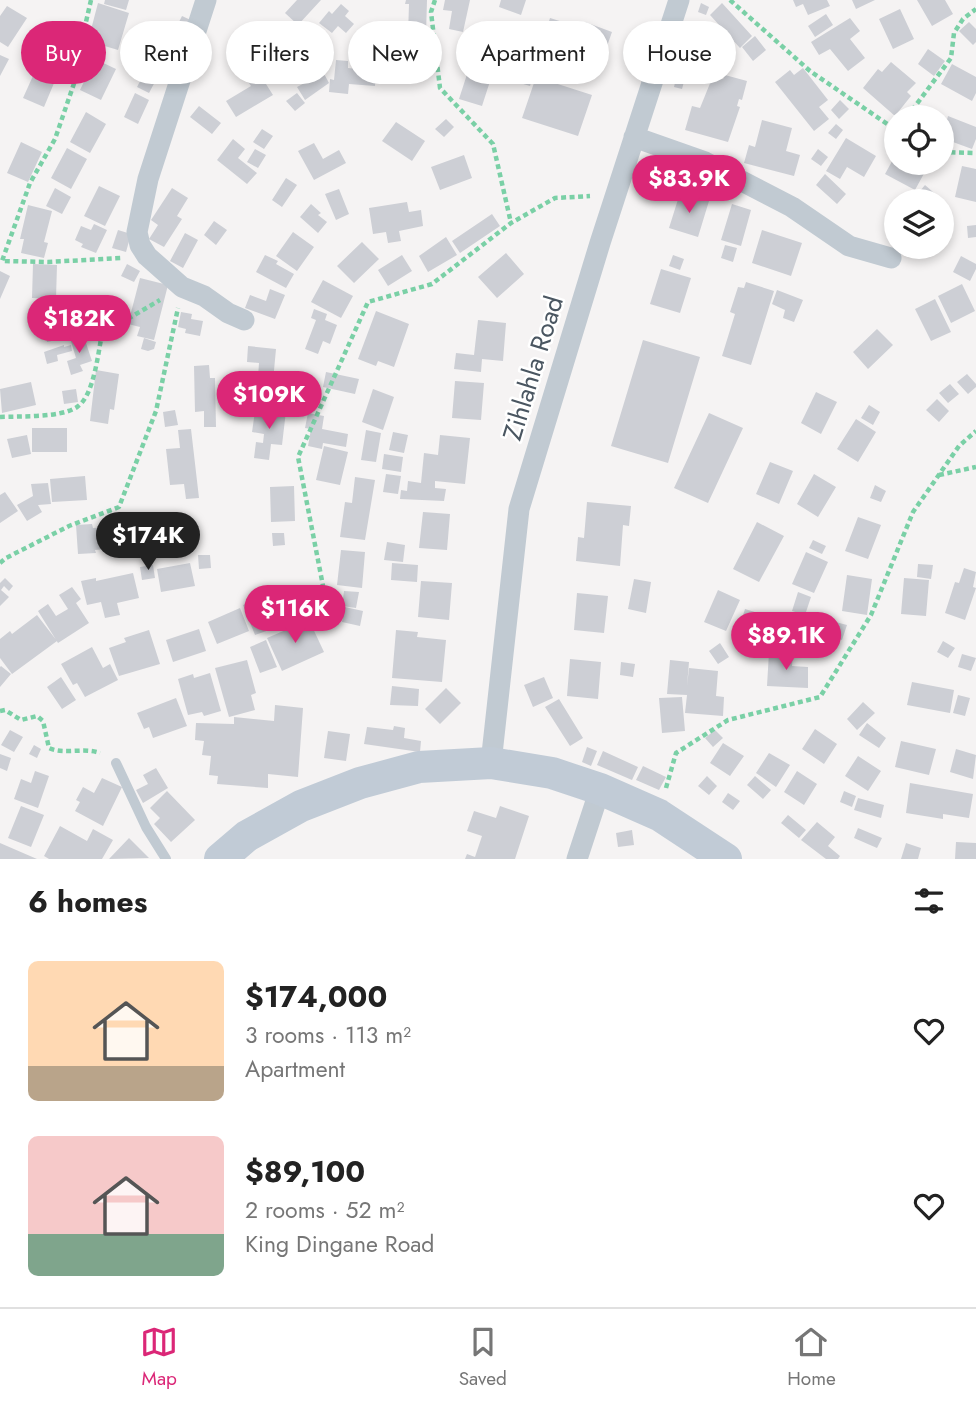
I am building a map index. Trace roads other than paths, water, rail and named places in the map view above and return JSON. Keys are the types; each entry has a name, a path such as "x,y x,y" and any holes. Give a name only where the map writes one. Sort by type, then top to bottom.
{"street":[{"path":"206,0 148,179 139,216 139,245 147,256 182,287 204,296 228,313 244,320"},
{"name":"Zihlahla Road","path":"491,763 519,509 679,0"},
{"path":"634,137 705,162 792,207 849,246 884,256"},
{"path":"220,859 247,836 301,806 359,783 419,767 491,763 552,773 600,789 659,815 726,859"},
{"path":"577,859 600,789"}],"lane":[{"path":"116,763 146,827 166,859"}]}
